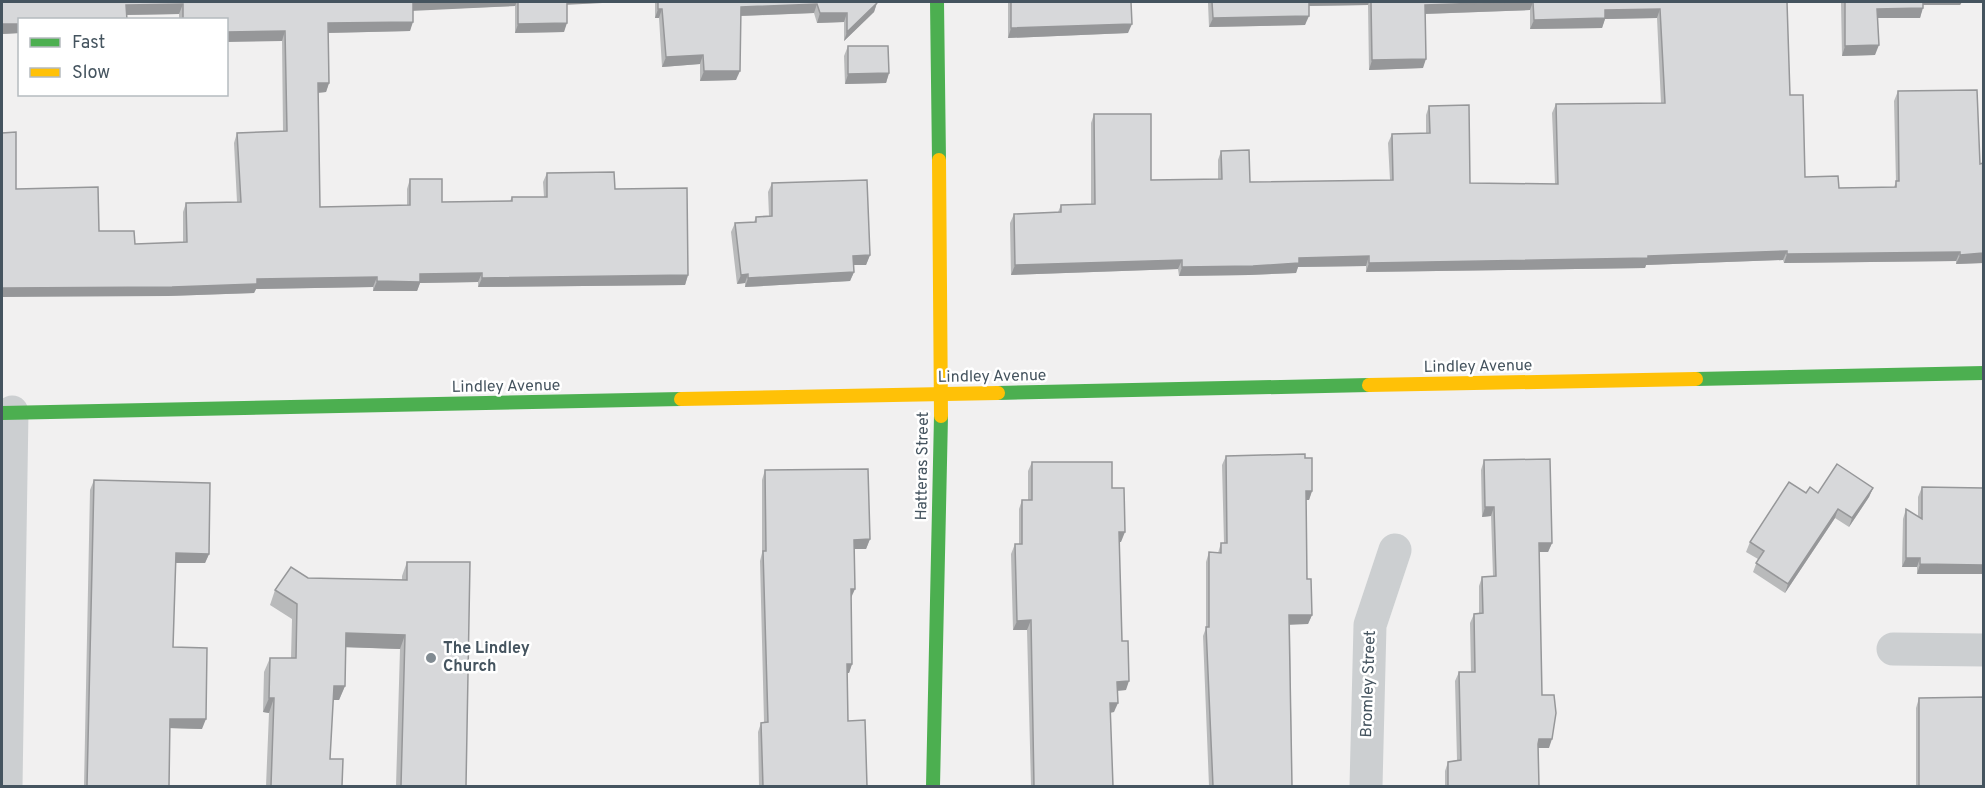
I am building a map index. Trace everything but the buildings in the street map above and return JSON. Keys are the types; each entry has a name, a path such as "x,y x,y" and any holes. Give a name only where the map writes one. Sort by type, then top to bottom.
{"main road":[{"name":"Hatteras Street","path":"933,786 941,395 937,2"},
{"name":"Lindley Avenue","path":"7,413 1983,374"}],"street":[{"path":"6,786 7,413"},
{"name":"Bromley Street","path":"1366,786 1370,625 1395,550"},
{"path":"1893,649 1983,650"}],"traffic: fast":[{"path":"937,2 939,160"},
{"path":"1696,379 1984,373"},
{"path":"998,393 1369,385"},
{"path":"2,413 681,399"},
{"path":"933,786 941,416"}],"traffic: slow":[{"path":"939,160 941,416"},
{"path":"1369,385 1696,379"},
{"path":"681,399 998,393"}],"place":[{"name":"The Lindley Church","path":"431,658"}]}
